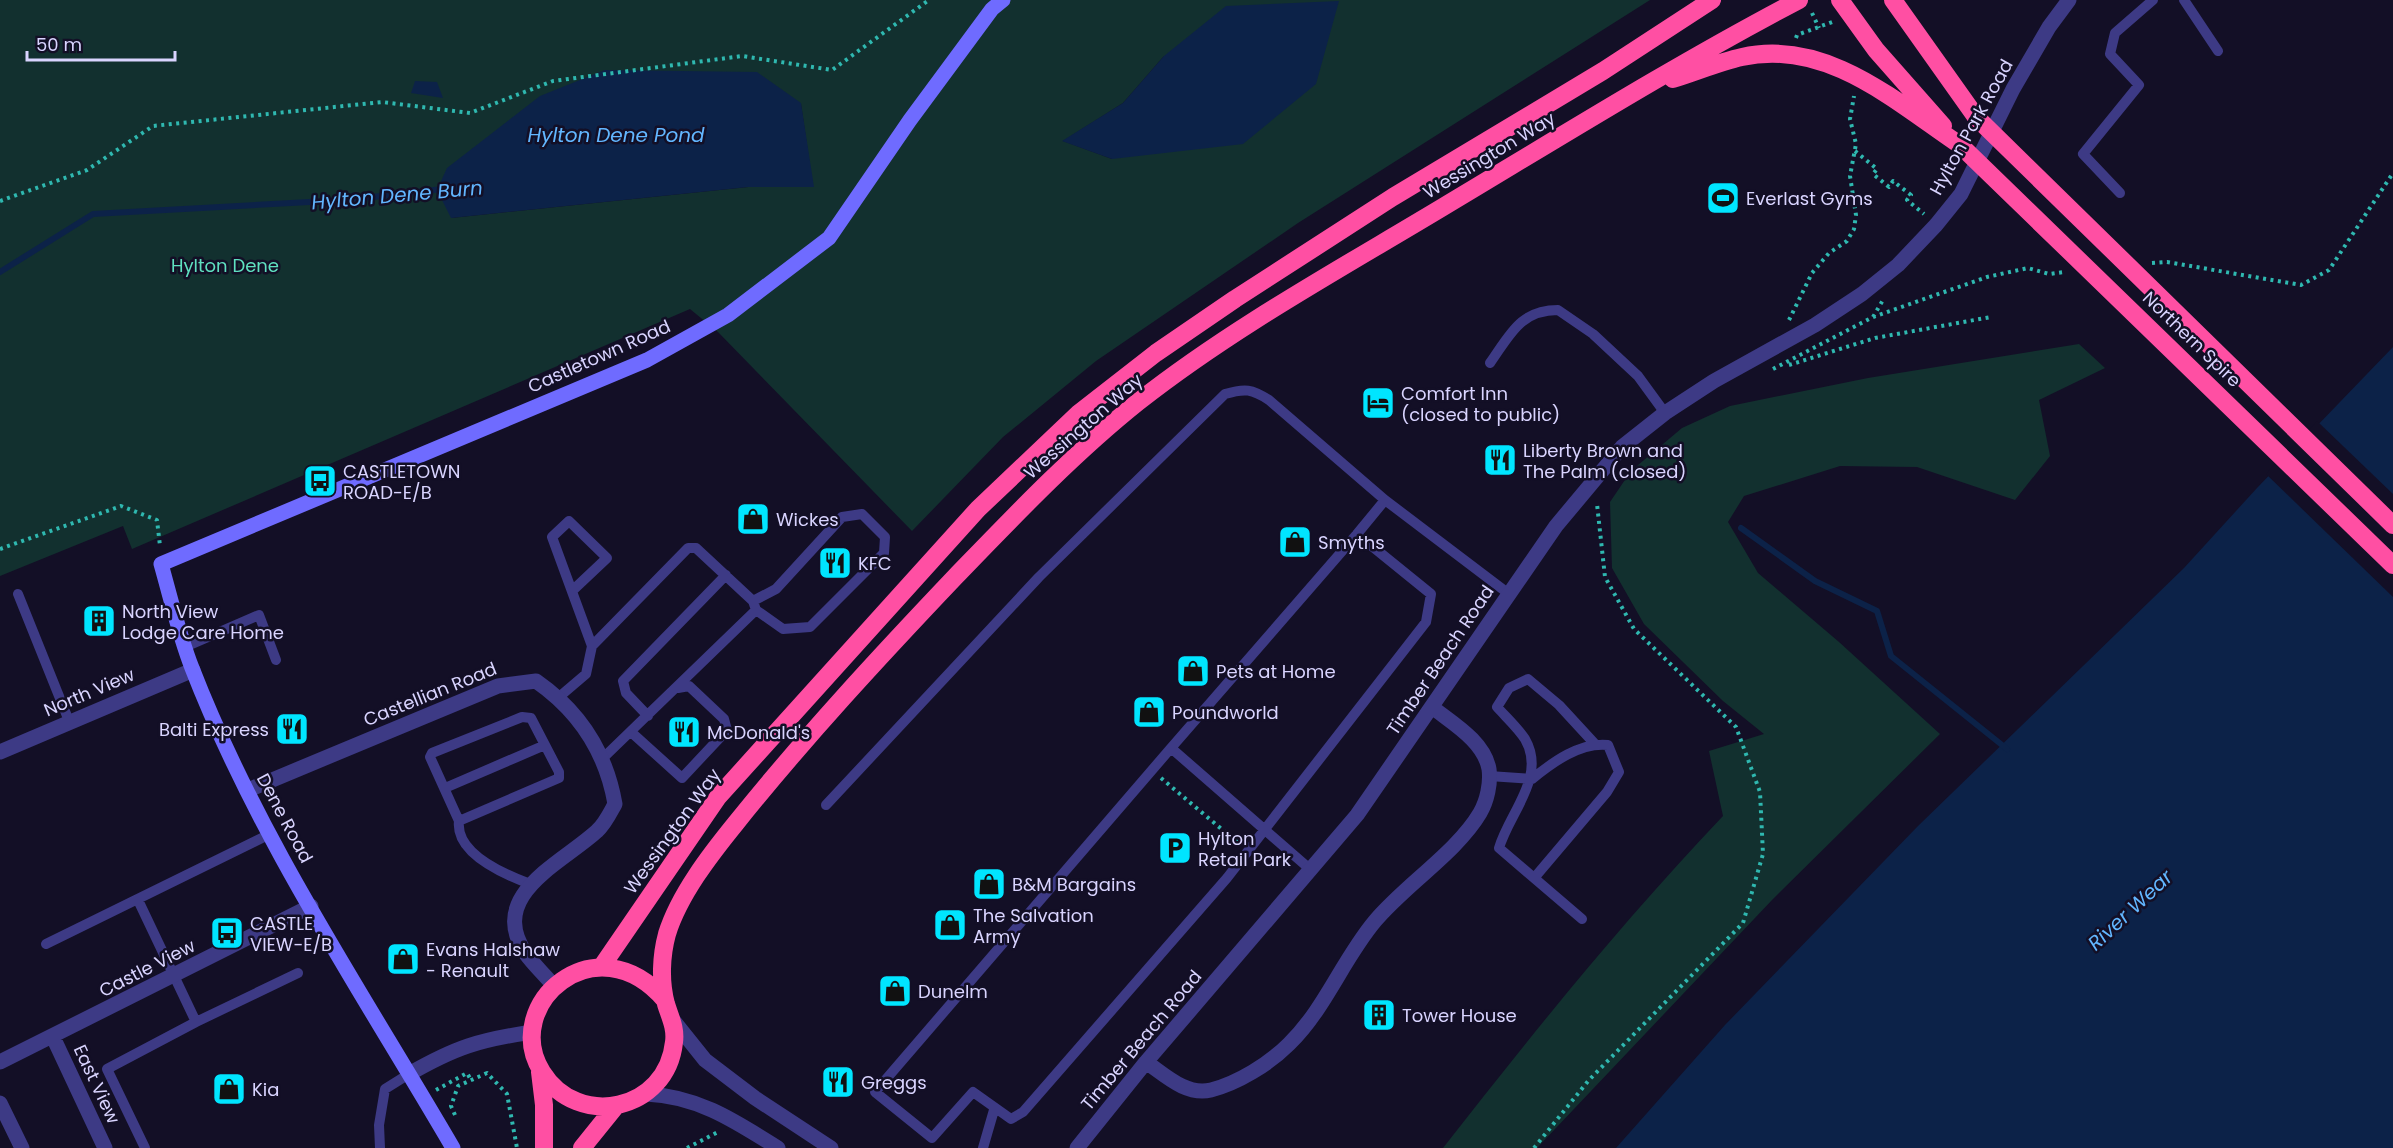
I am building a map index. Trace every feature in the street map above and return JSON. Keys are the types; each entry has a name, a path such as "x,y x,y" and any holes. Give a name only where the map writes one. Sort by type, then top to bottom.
{"highway":[{"name":"Wessington Way","path":"602,966 718,797 978,509 1079,413 1156,353 1234,298 1393,197 1603,71 1712,0"},
{"name":"Wessington Way","path":"540,1070 555,1089 579,1104 600,1108 615,1107 646,1094 668,1069 675,1041 673,1020 665,1000 662,966 668,933 684,897 732,828 886,649 1026,503 1138,403 1239,332 1639,90 1799,0"},
{"path":"1840,0 1876,50 1960,145"},
{"name":"Northern Spire","path":"1893,0 1976,117 2393,525"},
{"path":"1639,90 1743,56 1768,54 1808,57 1844,69 1960,145"},
{"name":"Northern Spire","path":"1960,145 2393,565"},
{"name":"Wessington Way","path":"544,1148 544,1105 532,1032 536,1015 554,986 577,971 602,966 624,969 641,978 650,983 665,1000"},
{"name":"Wessington Way","path":"582,1148 615,1107"}],"street":[{"name":"Castletown Road","path":"161,564 647,360 728,315 829,238 910,120 992,9 1003,0"},
{"name":"Hylton Park Road","path":"1898,265 1961,194 2013,89 2049,27 2069,0"},
{"name":"Timber Beach Road","path":"1077,1148 1146,1062 1358,815 1556,526 1622,447 1665,413 1764,351 1815,325 1862,294 1898,265"},
{"name":"Dene Road","path":"161,564 193,670 248,790 311,906 453,1148"},
{"name":"North View","path":"0,752 193,670"},
{"name":"Castellian Road","path":"248,790 498,686 536,681 559,697 579,718 611,779 615,804 600,829 530,884 518,901 515,930 526,954 554,986"},
{"path":"1146,1062 1178,1084 1193,1090 1209,1090 1250,1072 1290,1044 1375,920 1460,838 1480,813 1488,791 1489,776 1483,752 1432,707"},
{"name":"Castle View","path":"0,1062 311,906"},
{"path":"673,1020 705,1060 755,1098 831,1148"},
{"path":"409,1074 450,1051 487,1038 532,1032"},
{"name":"East View","path":"53,1037 105,1148"},
{"path":"646,1094 688,1099 738,1122 778,1148"},
{"path":"0,1103 22,1148"}],"lane":[{"path":"2120,193 2083,154 2139,85 2110,54 2115,33 2153,0"},
{"path":"2184,0 2218,51"},
{"path":"1490,363 1518,325 1531,314 1558,310 1593,334 1638,376 1665,413"},
{"path":"826,805 1039,577 1226,394 1244,388 1254,390 1269,400 1385,501 1509,594"},
{"path":"1357,534 1431,594 1426,622 1247,852 1023,1112 1011,1119 994,1110 973,1092 932,1138 875,1092 1385,501"},
{"path":"592,646 688,548 696,548 754,605 783,629 810,627 884,552 885,537 862,514 842,517 776,589 754,605 678,688 602,759"},
{"path":"559,697 586,674 592,646 552,537 569,521 607,558 572,591"},
{"path":"648,716 626,693 623,681 726,575"},
{"path":"18,594 69,721"},
{"path":"185,647 259,615 276,660"},
{"path":"1532,779 1525,740 1497,707 1509,688 1528,679 1559,705 1594,744"},
{"path":"631,732 682,777 727,730 724,719 689,686 678,688"},
{"path":"459,821 559,778 559,771 531,718 522,717 432,753 430,757 459,821 468,849 499,872 530,884"},
{"path":"1535,877 1607,792 1619,772 1608,745 1594,744 1550,764 1532,779 1503,833 1498,848 1582,919"},
{"path":"445,788 545,745"},
{"path":"1171,748 1311,870"},
{"path":"1489,776 1532,779"},
{"path":"46,944 270,834"},
{"path":"138,900 196,1022"},
{"path":"145,1148 107,1068 298,973"},
{"path":"380,1148 379,1125 385,1089 409,1074"},
{"path":"983,1148 994,1110"}],"path":[{"path":"0,201 87,170 153,126 382,102 470,112 553,81 742,56 832,70 929,0"},
{"path":"1789,320 1812,273 1829,253 1847,241 1854,229 1856,215 1850,176 1856,144 1850,118 1854,96"},
{"path":"1855,151 1877,169 1873,174 1889,187 1893,181 1911,195 1906,200 1925,215"},
{"path":"1918,223 1931,207"},
{"path":"1779,325 1798,314"},
{"path":"1779,368 1874,317"},
{"path":"1768,370 1875,338 1991,317"},
{"path":"1534,1148 1589,1080 1743,923 1763,854 1760,792 1736,727 1635,628 1605,577 1596,500"},
{"path":"0,549 121,506 158,520 161,564"},
{"path":"1152,770 1247,852"},
{"path":"423,1098 467,1072 471,1080"},
{"path":"460,1124 451,1106 458,1086 487,1073 507,1094 517,1148"},
{"path":"687,1148 738,1122"}],"green space":[{"name":"Hylton Dene","path":"0,0 1650,0 1298,223 1096,361 1003,437 912,531 718,332 690,309 132,549 123,526 0,576","holes":["1164,56 1112,159 1063,141 1123,103","801,104 813,187 748,187 451,218"]},
{"path":"2079,344 2105,368 2039,400 2050,456 2015,500 1917,467 1840,466 1744,496 1728,522 1758,573 1839,642 1940,734 1772,900 1537,1148 1443,1148 1579,979 1723,816 1709,751 1764,734 1723,701 1644,624 1612,568 1610,502 1631,471 1682,428 1730,406 1868,378"}],"water":[{"path":"1339,1 1316,84 1243,144 1112,159 1062,141 1123,103 1164,56 1226,6"},
{"name":"Hylton Dene Pond","path":"605,70 757,72 801,103 814,187 748,187 451,218 437,190 447,168 540,96"},
{"path":"415,81 437,82 443,98 411,93"},
{"name":"River Wear","path":"2393,347 2393,1148 1616,1148 1725,1025 1918,826 2184,568 2257,488"}],"pier":[{"path":"2317,421 2393,494 2393,597 2266,474"}],"waterway":[{"name":"Hylton Dene Burn","path":"0,272 93,214 346,200 443,189"},
{"path":"1741,528 1815,581 1877,611 1891,656 2007,749"}],"place":[{"name":"Everlast Gyms","path":"1723,198"},
{"name":"Comfort Inn (closed to public)","path":"1378,403"},
{"name":"Liberty Brown and The Palm (closed)","path":"1500,460"},
{"name":"CASTLETOWN ROAD-E/B","path":"320,481"},
{"name":"Wickes","path":"753,519"},
{"name":"Smyths","path":"1295,542"},
{"name":"KFC","path":"835,563"},
{"name":"North View Lodge Care Home","path":"99,621"},
{"name":"Pets at Home","path":"1193,671"},
{"name":"Poundworld","path":"1149,712"},
{"name":"Balti Express","path":"292,729"},
{"name":"McDonald's","path":"684,732"},
{"name":"Hylton Retail Park","path":"1175,848"},
{"name":"B&M Bargains","path":"989,884"},
{"name":"The Salvation Army","path":"950,925"},
{"name":"CASTLE VIEW-E/B","path":"227,933"},
{"name":"Evans Halshaw - Renault","path":"403,959"},
{"name":"Dunelm","path":"895,991"},
{"name":"Tower House","path":"1379,1015"},
{"name":"Greggs","path":"838,1082"},
{"name":"Kia","path":"229,1089"}]}
